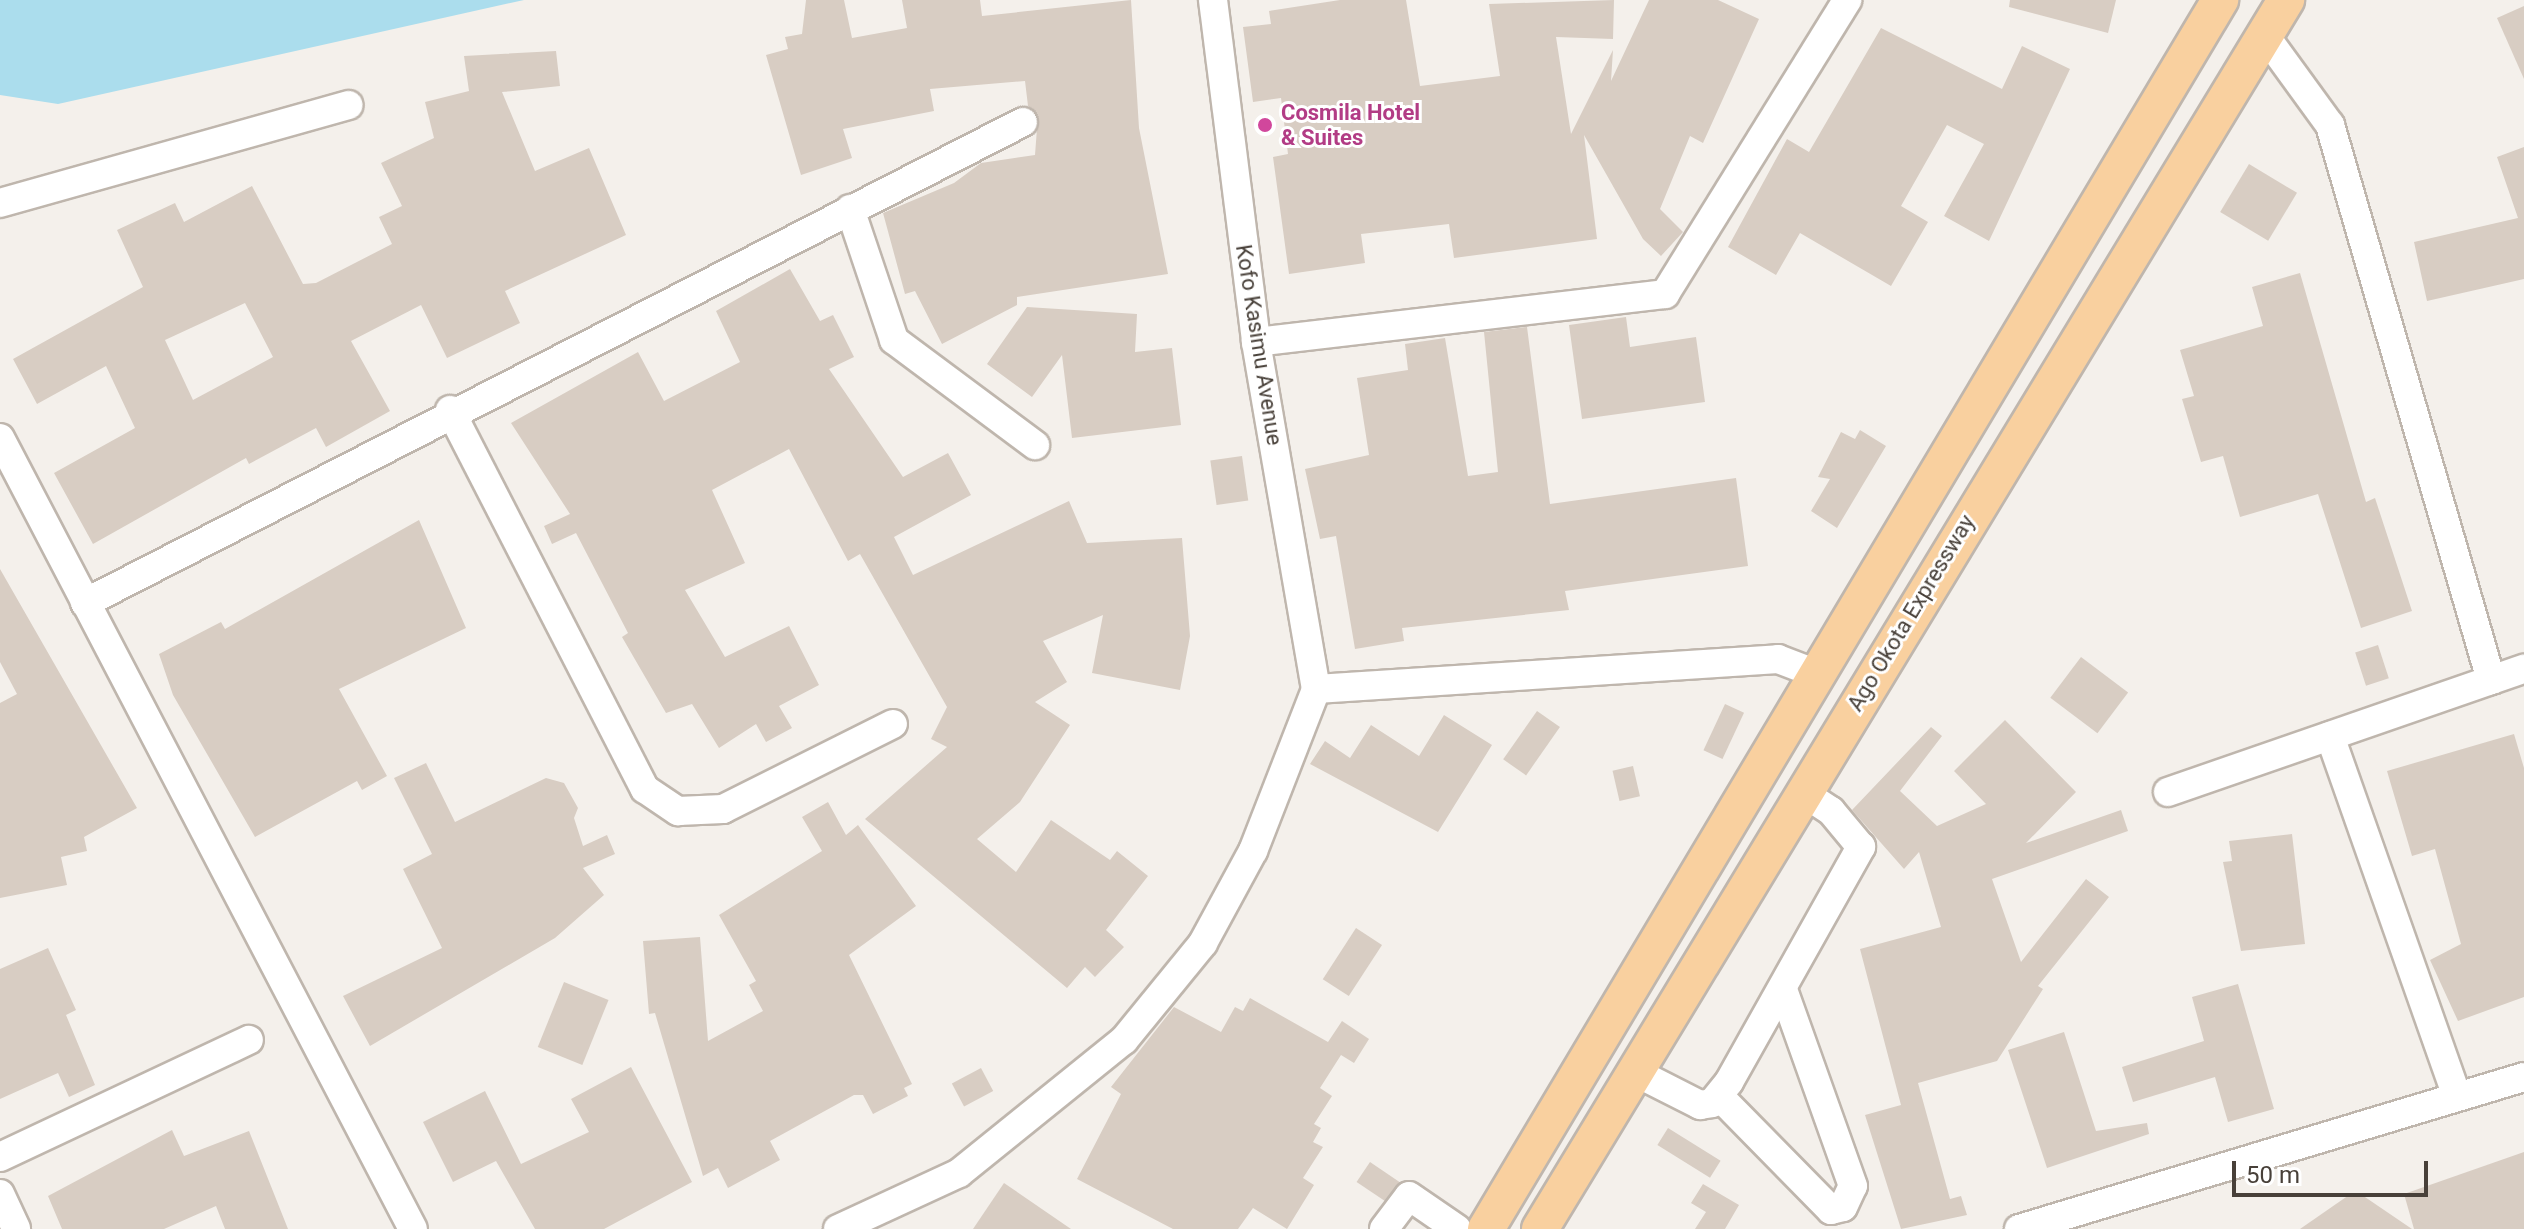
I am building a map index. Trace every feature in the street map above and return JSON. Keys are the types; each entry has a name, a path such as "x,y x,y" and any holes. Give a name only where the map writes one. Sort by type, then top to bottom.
{"main road":[{"path":"1486,1229 2220,0"},
{"name":"Ago Okota Expressway","path":"1540,1229 1805,794 1923,587 2266,37 2286,0"}],"street":[{"name":"Kofo Kasimu Avenue","path":"1213,0 1256,342 1316,689"},
{"path":"1256,342 1665,294 1847,0"},
{"path":"2266,37 2330,125 2491,680"},
{"path":"0,203 348,105"},
{"path":"85,603 450,410 1023,122"},
{"path":"850,209 894,340 1035,445"},
{"path":"450,410 645,789 678,811 723,809 893,724"},
{"path":"0,438 413,1229"},
{"path":"838,1229 959,1173 1124,1040 1203,943 1232,891 1316,689 1778,659 1817,674"},
{"path":"2168,792 2524,669"},
{"path":"2330,736 2456,1094"},
{"path":"1637,1073 1700,1105 1719,1096 1783,989 1861,847 1831,811 1805,794"},
{"path":"1719,1096 1831,1210 1850,1199 1853,1186 1783,989"},
{"path":"0,1157 249,1040"},
{"path":"2019,1229 2108,1217 2456,1094 2524,1077"},
{"path":"0,1194 16,1229"},
{"path":"1384,1229 1409,1196 1457,1229"}],"water":[{"path":"0,0 524,0 58,104 0,95"}],"building":[{"path":"806,0 844,0 852,38 907,28 902,0 980,0 982,16 1131,0 1139,128 1168,274 1017,297 1017,305 942,344 915,291 905,294 883,213 954,183 981,163 1035,155 1038,115 1028,106 1025,81 930,89 934,111 843,129 852,158 801,175 766,55 788,49 785,37 802,34"},
{"path":"1340,0 1406,0 1420,86 1500,76 1489,4 1614,0 1613,39 1556,37 1571,134 1613,50 1611,81 1649,0 1718,0 1759,19 1703,143 1690,136 1660,209 1683,232 1661,256 1643,239 1584,135 1597,239 1454,258 1449,224 1361,234 1365,263 1289,274 1273,157 1288,154 1281,98 1253,102 1243,27 1271,24 1269,11"},
{"path":"2010,0 2116,0 2108,33 2009,7"},
{"path":"2524,6 2524,79 2497,18"},
{"path":"1881,28 2002,89 2022,46 2070,69 1989,241 1944,216 1984,144 1947,125 1901,206 1928,222 1891,286 1800,233 1776,275 1728,247 1787,139 1809,152"},
{"path":"556,51 560,86 502,92 535,171 589,148 626,235 505,291 520,323 447,358 421,305 351,341 390,411 326,447 316,428 249,464 246,458 93,544 54,473 135,428 106,366 37,404 13,359 143,287 117,230 175,203 184,222 252,186 303,284 316,283 392,244 379,217 402,206 381,163 434,138 425,102 469,91 464,56","holes":["245,303 273,357 193,400 165,340"]},
{"path":"2524,147 2524,279 2427,301 2414,242 2518,218 2497,157"},
{"path":"2249,164 2297,193 2268,241 2220,212"},
{"path":"790,269 820,321 833,315 854,357 829,369 903,477 948,453 971,495 894,537 913,575 1069,501 1087,543 1182,538 1190,636 1180,690 1092,673 1103,615 1043,641 1067,682 1035,702 1070,725 1020,802 977,839 1016,872 1051,820 1110,860 1117,851 1148,876 1106,930 1124,947 1095,977 1085,967 1067,988 865,819 947,747 931,739 947,707 860,554 848,561 789,449 712,490 745,563 685,590 725,657 789,626 819,685 779,706 792,728 766,742 756,724 719,748 692,704 666,713 622,637 628,633 576,533 552,544 544,526 570,514 511,423 638,352 664,401 740,362 716,311"},
{"path":"2300,273 2366,502 2375,498 2412,611 2361,628 2318,494 2240,517 2223,456 2201,462 2182,399 2194,396 2180,350 2263,326 2252,287"},
{"path":"1027,307 1137,314 1135,352 1172,348 1181,425 1072,438 1062,355 1032,397 987,364"},
{"path":"1626,317 1630,347 1696,337 1705,402 1582,419 1569,325"},
{"path":"1527,327 1550,504 1736,478 1748,566 1565,591 1569,610 1402,628 1404,641 1355,649 1336,536 1320,539 1305,469 1369,455 1357,378 1408,370 1405,344 1445,338 1468,476 1498,472 1484,332"},
{"path":"1860,430 1886,446 1837,528 1811,511 1830,479 1818,477 1841,432 1855,439"},
{"path":"1242,456 1248,501 1217,505 1210,460"},
{"path":"419,520 466,628 339,689 387,776 362,790 357,781 255,837 173,695 159,654 221,622 225,629"},
{"path":"0,569 137,808 84,837 87,851 61,857 67,885 0,898 0,703 17,694 0,662"},
{"path":"2378,645 2389,678 2366,686 2355,652"},
{"path":"2081,657 2128,693 2097,733 2050,698"},
{"path":"1725,704 1744,713 1722,759 1703,750"},
{"path":"1537,711 1560,727 1526,775 1503,759"},
{"path":"1444,715 1492,745 1438,832 1310,764 1325,741 1350,758 1371,725 1419,756"},
{"path":"2005,720 2076,792 2026,843 2121,810 2128,831 1992,879 2021,962 2086,879 2109,897 2038,986 2043,989 1997,1061 1918,1083 1950,1199 1961,1196 1967,1215 1901,1229 1865,1115 1901,1105 1860,949 1941,927 1919,852 1904,869 1852,810 1931,727 1942,736 1900,791 1937,826 1986,804 1954,771"},
{"path":"2514,734 2524,768 2524,997 2458,1021 2430,960 2461,944 2435,849 2412,856 2387,771"},
{"path":"426,763 455,822 546,778 564,783 578,808 574,818 583,846 607,835 615,854 583,868 604,895 555,938 370,1046 343,996 442,948 403,869 432,854 394,778"},
{"path":"1633,766 1640,796 1620,801 1613,771"},
{"path":"828,802 846,835 858,825 916,906 849,955 912,1084 904,1088 908,1096 873,1114 863,1095 854,1095 770,1141 780,1160 728,1188 718,1168 703,1176 655,1013 649,1014 643,941 700,937 708,1041 763,1011 749,985 756,981 719,915 822,851 802,817"},
{"path":"2292,834 2305,944 2241,951 2223,862 2232,861 2229,841"},
{"path":"1356,928 1382,945 1349,996 1323,979"},
{"path":"48,948 76,1010 66,1015 95,1085 69,1097 58,1073 0,1099 0,969"},
{"path":"564,982 609,1000 582,1065 538,1047"},
{"path":"2238,984 2274,1109 2228,1122 2215,1077 2133,1102 2122,1067 2204,1041 2192,997"},
{"path":"1250,998 1328,1042 1342,1021 1369,1039 1354,1063 1341,1055 1320,1088 1332,1096 1314,1124 1321,1128 1313,1142 1323,1147 1303,1178 1314,1185 1287,1229 1253,1208 1238,1229 1173,1229 1077,1179 1121,1094 1111,1087 1174,1007 1221,1032 1235,1007 1243,1011"},
{"path":"2064,1032 2096,1131 2147,1123 2149,1134 2047,1168 2008,1050"},
{"path":"631,1067 692,1182 604,1229 535,1229 496,1161 453,1182 423,1122 485,1091 521,1164 589,1132 571,1099"},
{"path":"981,1068 993,1091 964,1106 952,1083"},
{"path":"1668,1128 1721,1161 1710,1178 1657,1145"},
{"path":"172,1130 184,1156 249,1131 288,1229 225,1229 216,1206 164,1229 62,1229 48,1196"},
{"path":"2524,1152 2524,1229 2414,1229 2404,1194"},
{"path":"1370,1162 1400,1182 1386,1202 1357,1182"},
{"path":"1004,1183 1071,1229 973,1229"},
{"path":"1703,1184 1739,1205 1725,1229 1695,1229 1706,1212 1691,1203"},
{"path":"2349,1195 2362,1195 2412,1229 2300,1229"}],"place":[{"name":"Cosmila Hotel & Suites","path":"1265,125"}]}
